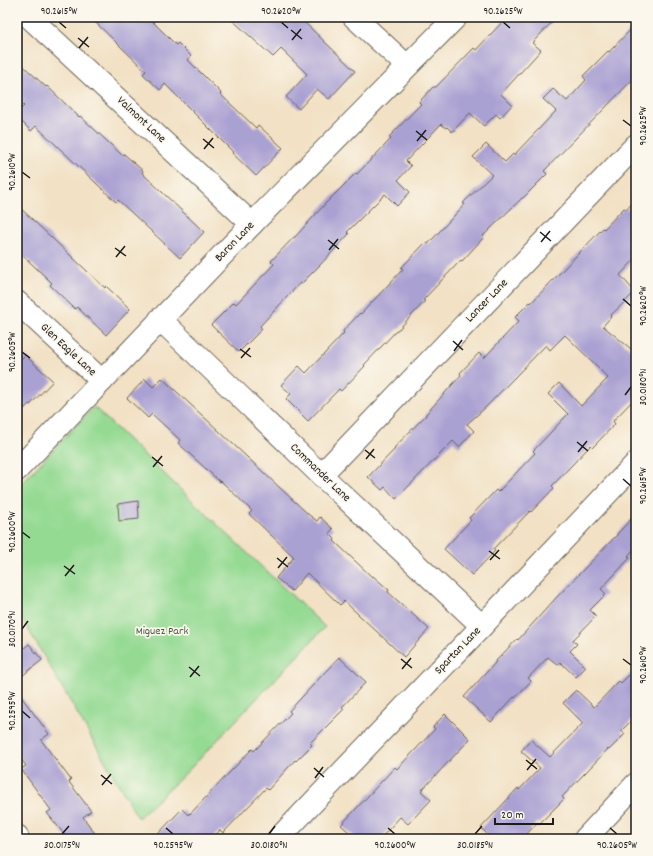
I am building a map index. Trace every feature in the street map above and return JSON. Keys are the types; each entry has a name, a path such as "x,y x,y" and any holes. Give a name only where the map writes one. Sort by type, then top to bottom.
{"street":[{"name":"Valmont Lane","path":"29,17 252,224"},
{"path":"354,17 407,66"},
{"name":"Baron Lane","path":"17,470 252,224 456,17"},
{"name":"Lancer Lane","path":"322,475 636,145"},
{"name":"Glen Eagle Lane","path":"17,302 102,382"},
{"name":"Commander Lane","path":"160,320 482,626"},
{"name":"Spartan Lane","path":"278,839 482,626 636,462"},
{"path":"585,839 636,784"}],"green space":[{"name":"Miguez Park","path":"94,407 325,627 186,773 138,818 17,610 17,488"}],"building":[{"path":"90,17 148,17 176,45 178,43 191,56 188,60 221,93 220,94 256,128 258,125 283,148 256,176 165,84 160,90 143,74 146,71"},
{"path":"229,17 299,17 355,71 329,99 317,89 299,109 286,97 307,74 281,49 273,57"},
{"path":"507,17 557,17 532,43 541,50 501,94 512,105 500,118 496,114 484,126 470,113 452,132 441,124 406,161 411,166 398,180 410,192 397,206 385,194 347,232 349,234 319,266 301,284 300,283 260,326 262,329 239,352 211,325 234,302 236,304 274,264 271,261 326,203 391,139 389,137 421,104 419,102 433,87 436,87 474,48 476,50"},
{"path":"636,24 636,76 544,171 547,174 483,236 484,237 462,261 461,260 423,300 425,301 364,365 365,366 341,391 339,389 308,421 286,399 291,394 281,385 299,366 306,373 344,333 343,331 403,269 401,268 426,242 428,244 465,204 463,203 492,175 473,157 486,144 505,162 513,154 514,155 556,111 543,99 553,89 567,101 586,80 583,76"},
{"path":"17,60 122,155 124,154 143,171 142,173 204,232 180,258 118,200 116,202 36,126 31,131 17,117 17,113 24,106 17,99"},
{"path":"636,199 636,258 620,275 635,292 610,316 611,317 603,326 636,353 636,397 613,421 615,424 593,447 591,445 552,486 554,488 493,549 495,551 472,575 444,549 471,520 469,518 496,490 498,492 535,453 533,451 568,414 548,394 559,383 581,406 608,378 565,335 550,350 546,345 486,407 467,424 474,431 459,447 453,441 396,499 385,487 382,490 368,477 426,415 461,375 460,373 479,353 484,358 519,321 515,317 530,302 531,303 603,228 604,229 624,208 626,210"},
{"path":"17,205 105,288 106,286 130,309 106,335 77,307 75,309 50,285 52,283 17,250"},
{"path":"25,355 53,381 17,416 17,363"},
{"path":"162,378 309,515 317,521 320,517 333,529 329,533 335,539 334,541 372,577 373,576 389,590 388,592 429,629 404,657 344,601 340,605 307,573 292,591 276,578 294,557 249,514 252,511 178,443 180,440 152,414 148,418 127,398 145,379 153,387"},
{"path":"138,501 139,519 119,521 118,504"},
{"path":"636,514 636,547 628,556 630,558 601,589 606,594 590,610 596,616 573,640 577,644 570,651 586,667 576,677 560,662 558,665 548,657 528,678 531,681 491,722 464,697 495,662 517,639 518,640"},
{"path":"29,644 42,660 17,680 17,654"},
{"path":"339,657 366,682 342,707 344,709 310,743 312,745 296,761 295,760 268,790 266,788 223,833 220,830 212,839 153,839 182,809 188,815 189,813 190,814 252,749 254,751 291,713 289,711"},
{"path":"636,668 636,716 621,731 625,734 609,750 608,749 562,797 564,799 539,824 538,822 522,839 492,839 481,828 518,788 519,790 540,768 521,751 531,740 550,757 583,723 563,703 576,690 594,707 619,681 621,683"},
{"path":"17,691 49,734 41,740 71,780 69,782 91,811 83,817 99,839 68,839 47,813 51,810 21,769 26,766 17,753"},
{"path":"445,714 470,739 421,791 431,800 408,824 400,817 380,839 357,839 341,825 395,767 397,769 435,729 433,727"}]}
